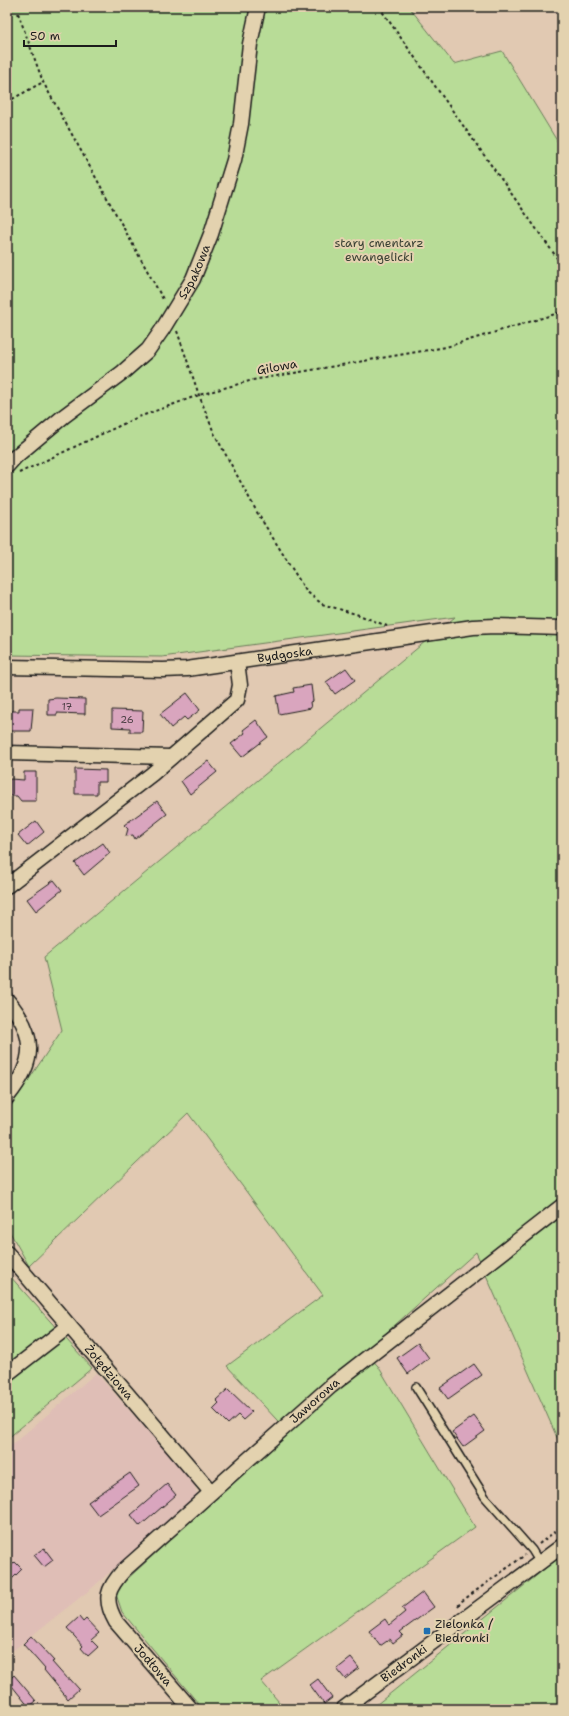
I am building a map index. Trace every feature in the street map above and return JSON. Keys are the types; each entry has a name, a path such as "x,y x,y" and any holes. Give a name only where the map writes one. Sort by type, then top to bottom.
{"street":[{"name":"Szpakowa","path":"11,471 15,457 64,416 138,360 156,340 193,279 211,234 234,160 241,124 250,44 258,7"},
{"name":"Bydgoska","path":"7,667 163,670 237,662 473,627 495,626 562,628"},
{"path":"7,886 152,774 237,700 240,685 237,662"},
{"path":"7,753 171,757"},
{"path":"7,1000 21,1019 26,1029 29,1051 25,1070 20,1080 7,1097"},
{"name":"Jaworowa","path":"116,1622 108,1606 108,1597 110,1588 115,1579 124,1570 331,1386 562,1206"},
{"name":"Żołędziowa","path":"7,1253 211,1492"},
{"path":"7,1374 69,1326"},
{"name":"Biedronki","path":"343,1709 395,1668 562,1546"},
{"name":"Jodłowa","path":"116,1622 191,1709"}],"lane":[{"path":"416,1387 485,1497 532,1550 540,1563"}],"path":[{"path":"379,7 562,265"},
{"path":"18,13 43,82 171,314 214,433 258,514 306,591 322,604 382,623 393,630 400,637"},
{"path":"7,102 43,82"},
{"name":"Gilowa","path":"11,471 136,418 199,395 253,380 446,347 562,312"}],"shaded area":[{"path":"96,1373 193,1482 197,1494 92,1588 7,1655 7,1449"}],"green space":[{"name":"stary cmentarz ewangelicki","path":"7,7 409,7 454,64 502,51 562,149 562,1449 476,1252 365,1352 378,1366 475,1527 261,1681 285,1709 203,1709 122,1612 116,1594 125,1581 288,1432 227,1366 323,1295 188,1113 29,1266 7,1227 7,1112 62,1030 44,957 455,617 162,657 7,655"},
{"path":"9,1275 92,1368 7,1439 7,1276"},
{"path":"562,1555 562,1709 371,1709"}],"building":[{"path":"346,668 355,680 335,694 326,682"},
{"path":"311,685 313,701 310,702 311,708 279,714 276,696 294,692 293,688"},
{"path":"187,693 200,710 187,720 184,717 171,728 160,714"},
{"path":"48,699 85,699 85,714 57,713 57,715 48,715"},
{"path":"19,708 33,708 31,731 7,731 7,711 19,711"},
{"path":"112,710 143,711 142,732 130,732 130,728 112,727"},
{"path":"256,720 268,737 242,757 231,744 245,733 243,730"},
{"path":"208,761 217,772 190,794 181,781"},
{"path":"75,769 106,770 106,782 97,782 97,794 75,794"},
{"path":"24,772 36,772 36,801 21,801 17,796 10,796 10,779 24,780"},
{"path":"157,801 167,814 135,839 133,835 126,836 128,829 124,825"},
{"path":"36,821 44,832 27,846 18,835"},
{"path":"103,843 110,853 84,875 75,863"},
{"path":"54,880 62,890 36,911 27,899"},
{"path":"418,1343 429,1358 408,1374 397,1358"},
{"path":"474,1364 482,1375 448,1399 440,1388"},
{"path":"228,1389 252,1412 243,1420 238,1415 228,1424 213,1409 219,1403 216,1400"},
{"path":"474,1416 485,1431 463,1447 452,1432"},
{"path":"130,1473 139,1486 98,1515 88,1502"},
{"path":"167,1484 176,1495 140,1526 131,1515"},
{"path":"44,1548 53,1560 44,1567 34,1555"},
{"path":"15,1562 22,1569 7,1584 7,1570"},
{"path":"423,1592 434,1607 400,1632 403,1635 393,1643 390,1639 380,1646 369,1631 385,1619 389,1625 405,1612 402,1608"},
{"path":"79,1617 83,1622 86,1619 99,1633 91,1640 98,1647 88,1656 81,1648 83,1646 67,1628"},
{"path":"31,1636 54,1661 52,1662 67,1679 70,1679 79,1689 68,1699 23,1644"},
{"path":"351,1658 359,1668 345,1679 337,1669"},
{"path":"14,1675 36,1701 29,1707 8,1681"},
{"path":"318,1679 332,1698 324,1704 310,1685"}],"place":[{"name":"Zielonka / Biedronki","path":"427,1631"}]}
